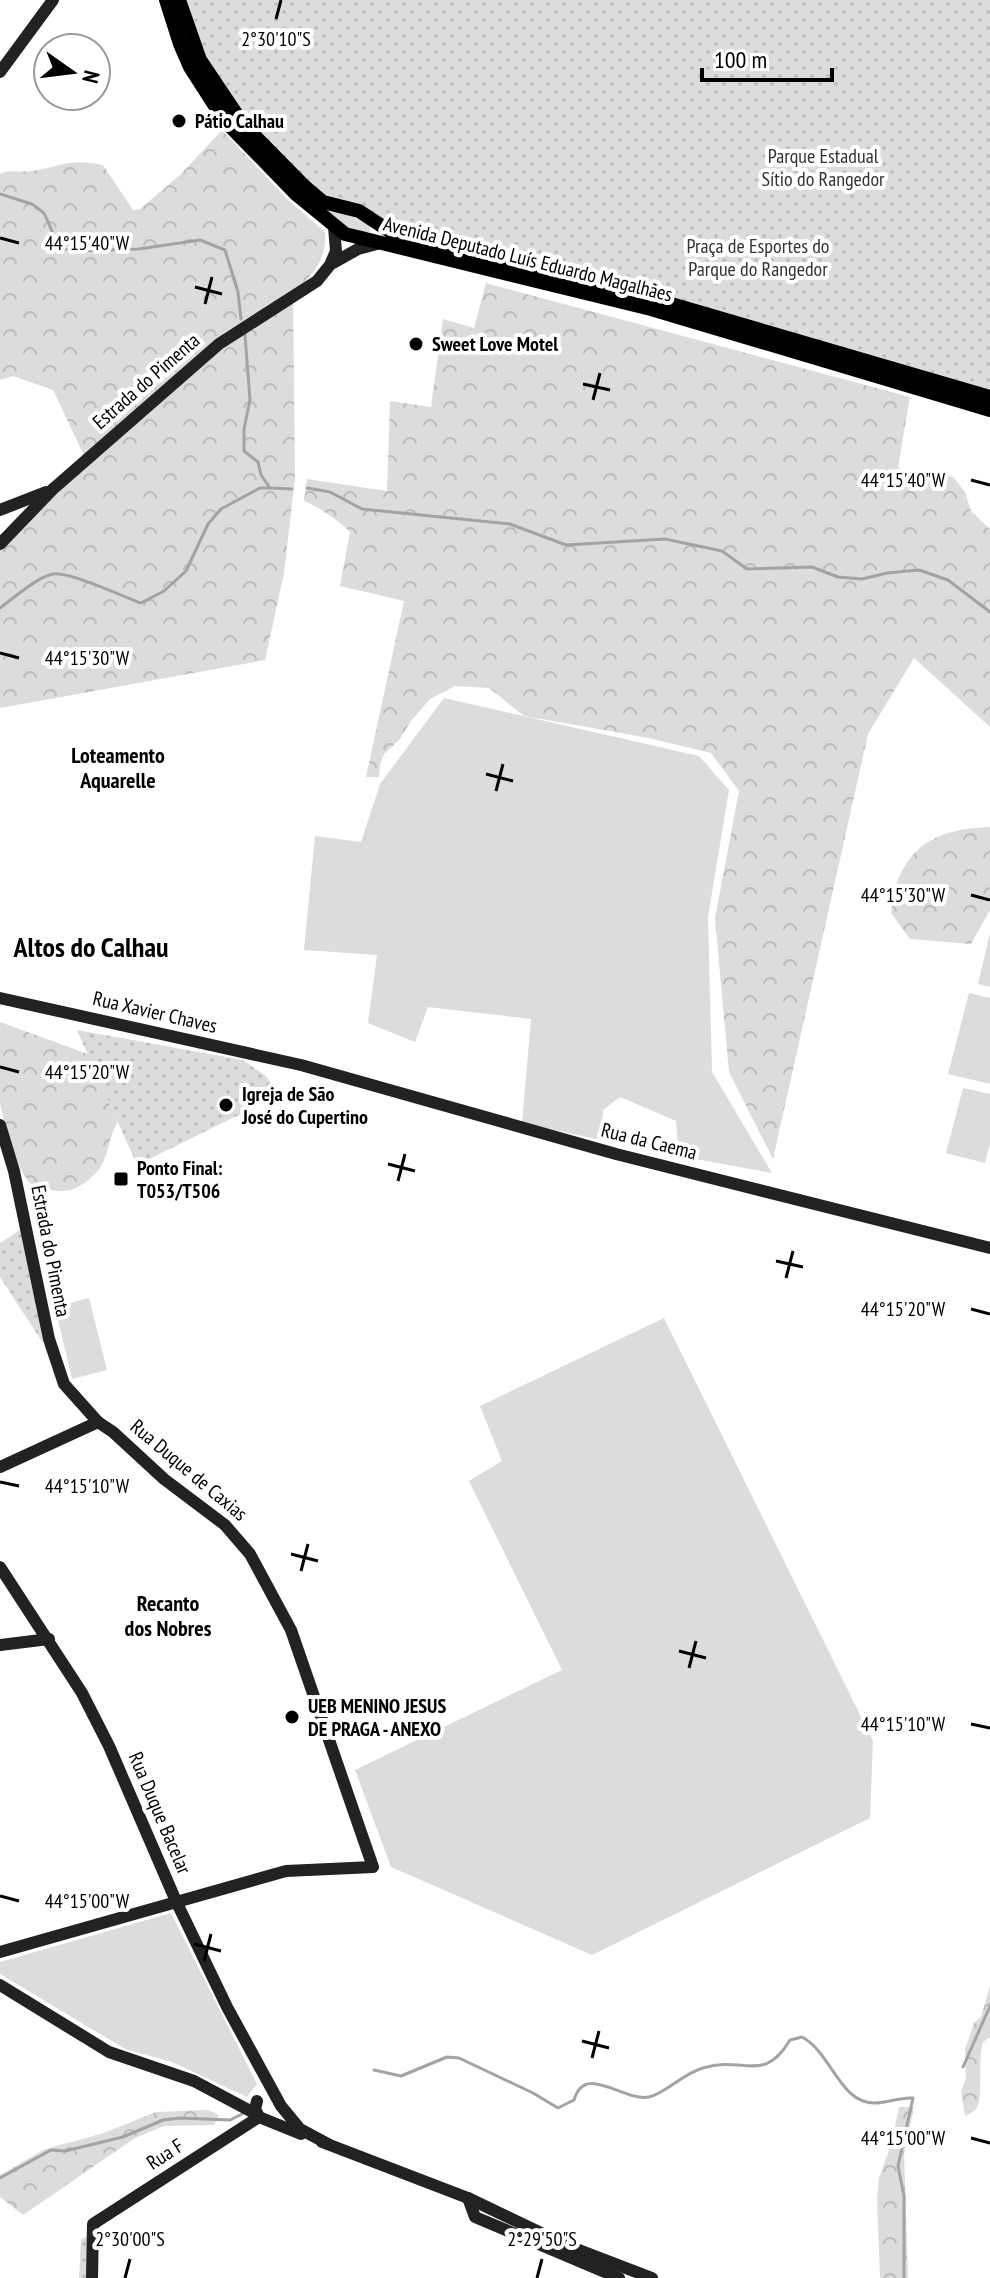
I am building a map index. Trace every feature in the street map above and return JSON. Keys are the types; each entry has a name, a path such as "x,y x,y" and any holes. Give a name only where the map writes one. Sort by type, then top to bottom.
{"main road":[{"path":"0,72 53,0"},
{"name":"Avenida Deputado Luís Eduardo Magalhães","path":"166,0 190,67 221,115 260,159 345,234 651,309 990,410"},
{"name":"Avenida Deputado Luís Eduardo Magalhães","path":"179,0 200,60 243,124 323,202 359,211 394,234 654,299 990,397"},
{"path":"362,240 375,234 373,220"},
{"path":"330,265 337,247 334,227"},
{"name":"Estrada do Pimenta","path":"0,544 53,489 219,344 311,286 330,265 358,249 382,243"},
{"path":"0,510 53,489"},
{"path":"20,503 28,507 26,518"},
{"name":"Rua Xavier Chaves","path":"0,998 301,1065"},
{"name":"Rua da Caema","path":"301,1065 616,1154 990,1248"},
{"name":"Estrada do Pimenta","path":"0,1125 20,1196 49,1339 64,1384"},
{"name":"Rua Duque de Caxias","path":"64,1384 98,1422 164,1479 234,1532 250,1554 291,1630 373,1867 286,1871 176,1901"},
{"path":"0,1467 98,1422"},
{"name":"Rua Duque Bacelar","path":"0,1567 49,1639 98,1724 176,1901 268,2083 300,2129 328,2144"},
{"path":"0,1645 49,1639"},
{"path":"0,1952 176,1901"},
{"path":"0,1985 109,2052 174,2073 260,2110 328,2144 468,2198 566,2245 652,2278"},
{"path":"260,2110 268,2083"},
{"path":"260,2110 270,2095 279,2102"},
{"name":"Rua F","path":"92,2278 93,2224 260,2110 277,2117 279,2102"},
{"path":"468,2198 475,2217 619,2278"}],"green space":[{"name":"Parque Estadual Sítio do Rangedor","path":"186,0 990,0 990,392 396,231 318,193 230,101 196,39"},
{"path":"222,130 288,200 325,232 321,259 307,280 293,292 295,478 284,573 265,660 0,708 0,547 87,462 53,390 13,376 0,380 0,174 74,163 103,165 133,210 140,209 181,174"},
{"path":"310,198 371,225 369,234 345,226"},
{"path":"486,283 910,397 898,467 914,476 935,473 953,477 965,492 971,511 990,529 990,727 914,658 868,734 773,1159 729,1072 715,918 739,791 711,753 649,738 524,716 489,688 455,686 430,699 411,721 400,739 384,754 379,777 366,777 404,601 340,586 350,532 304,501 307,479 387,491 390,401 431,407 443,319 474,328"},
{"path":"444,698 699,756 729,790 708,917 712,1072 772,1173 679,1156 676,1121 620,1097 603,1110 601,1140 522,1123 531,1019 428,1007 415,1042 368,1023 377,955 304,950 315,836 361,842 380,784"},
{"path":"990,827 990,910 971,944 910,939 891,913 896,884 908,862 916,851 937,837"},
{"path":"990,933 990,987 978,984"},
{"path":"969,993 990,998 990,1084 948,1074"},
{"path":"0,1022 88,1054 118,1122 101,1167 79,1186 67,1191 41,1188 30,1183 23,1172 10,1141 0,1102"},
{"path":"77,1030 243,1060 267,1077 272,1085 269,1100 137,1165"},
{"path":"963,1088 990,1094 990,1143 985,1163 946,1153"},
{"path":"23,1228 43,1343 0,1277 0,1243"},
{"path":"89,1298 107,1370 72,1379 55,1307"},
{"path":"664,1318 873,1741 870,1818 592,1955 391,1867 355,1770 562,1670 469,1481 502,1461 480,1406"},
{"path":"171,1913 257,2084 247,2097 172,2062 125,2049 0,1974 0,1962"},
{"path":"990,1986 990,2037 983,2042 981,2050 978,2104 976,2110 965,2116 961,2092 966,2078 965,2049 974,2023 981,2017"},
{"path":"899,2107 914,2107 904,2153 908,2278 880,2278 879,2178 891,2145"},
{"path":"208,2110 219,2115 214,2125 164,2126 135,2138 23,2215 0,2197 0,2175 45,2149 101,2134 156,2112"},
{"path":"88,2236 87,2278 79,2278 81,2239"}],"waterway":[{"path":"0,194 32,204 44,213 58,244 65,249 139,249 200,240 225,250 238,292 241,319"},
{"path":"245,335 250,400 244,429 244,451 258,462 261,475 270,488 292,489"},
{"path":"0,608 33,583 53,574 83,580 141,603 164,591 186,571 208,524 221,509 260,488 270,488"},
{"path":"307,488 330,492 362,509 510,524 566,545 665,539 722,551 747,569 812,567 838,577 862,579 919,570 948,580 990,612"},
{"path":"963,2067 990,2006"},
{"path":"374,2070 401,2076 447,2057 459,2058 558,2108 574,2100 579,2089 587,2084 649,2097 703,2068 730,2064 761,2065 771,2062 790,2040 802,2037 821,2054 844,2086 863,2101 880,2103 913,2098 898,2166 904,2196 904,2278"},
{"path":"0,2178 51,2150 65,2151 123,2137 163,2120 230,2120 242,2114"}],"place":[{"name":"Pátio Calhau","path":"179,121"},
{"name":"Sweet Love Motel","path":"416,344"},
{"name":"Igreja de São José do Cupertino","path":"226,1105"},
{"name":"Ponto Final: T053/T506","path":"121,1179"},
{"name":"UEB MENINO JESUS DE PRAGA - ANEXO","path":"292,1717"}],"district":[{"name":"Loteamento Aquarelle","path":"118,768"},
{"name":"Altos do Calhau","path":"91,947"},
{"name":"Recanto dos Nobres","path":"168,1616"}],"park label":[{"name":"Praça de Esportes do Parque do Rangedor","path":"758,258"}]}
